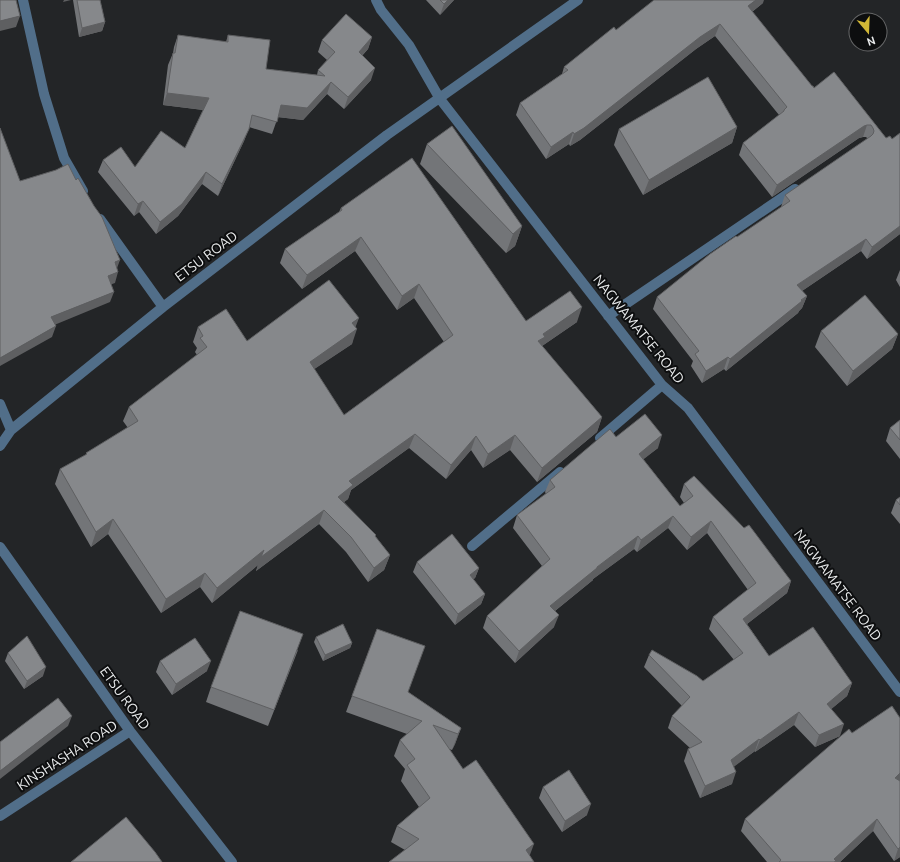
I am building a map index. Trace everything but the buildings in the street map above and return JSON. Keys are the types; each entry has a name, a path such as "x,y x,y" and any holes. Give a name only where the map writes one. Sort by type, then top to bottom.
{"street":[{"path":"23,0 44,94 64,158 89,201"},
{"name":"NAGWAMATSE ROAD","path":"376,0 381,10 409,45 440,99 662,385 688,408 900,692"},
{"name":"ETSU ROAD","path":"0,446 11,430 163,307 381,140 578,0"},
{"path":"608,316 803,183"},
{"path":"96,213 163,307"},
{"path":"591,446 662,385"},
{"path":"0,404 11,430"},
{"path":"472,546 567,466"},
{"name":"ETSU ROAD","path":"0,547 130,731 232,862"},
{"name":"KINSHASHA ROAD","path":"0,816 130,731"}]}
